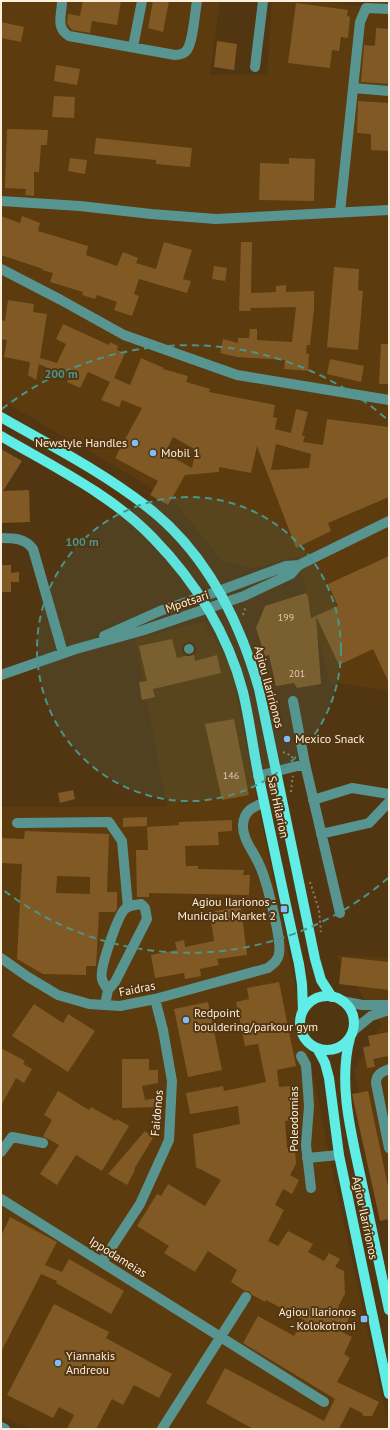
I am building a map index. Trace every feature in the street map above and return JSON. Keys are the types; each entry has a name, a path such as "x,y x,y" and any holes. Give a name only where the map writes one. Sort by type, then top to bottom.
{"main road":[{"name":"Agiou Ilaririonos","path":"1,417 93,470 147,506 190,549 208,572 226,602 251,661 266,719 316,966 325,988 332,997"},
{"path":"1,436 83,484 112,503 132,519 153,538 187,578 208,609"},
{"name":"San Hilarion","path":"208,609 223,637 243,692 258,776 299,964 303,1011"},
{"path":"332,997 342,1001 348,1007 352,1014 354,1023 352,1034 344,1045 336,1049 326,1050 317,1048 305,1040 300,1026 303,1011 308,1004 315,999 332,997"},
{"name":"Agiou Ilaririonos","path":"352,1034 346,1053 345,1074 349,1116 389,1310"},
{"name":"Agiou Ilaririonos","path":"317,1048 325,1063 329,1078 339,1156 389,1394"}],"street":[{"path":"62,1 60,24 65,34 69,36 175,55 186,51 190,44 197,1"},
{"path":"133,47 142,1"},
{"path":"255,67 263,1"},
{"path":"340,212 360,22 366,8 389,9"},
{"path":"353,88 389,91"},
{"path":"1,201 80,206 216,219 389,210"},
{"path":"1,269 124,335 237,375 389,400"},
{"name":"Mpotsari","path":"76,649 160,610 219,591 286,566 299,565 389,521"},
{"path":"1,538 23,540 33,548 63,653"},
{"name":"Mpotsari","path":"1,675 63,653 141,631 244,596 291,574 299,565"},
{"path":"294,701 305,764 340,913"},
{"path":"258,776 305,764"},
{"path":"313,800 352,788 389,794"},
{"path":"321,834 369,823 389,802"},
{"name":"Faidras","path":"1,958 28,977 58,995 89,1004 120,1006 155,999 262,970 273,964 277,961 279,956 280,944 264,876 244,835 243,825 247,813 252,807 264,803"},
{"path":"17,823 109,822 122,841 128,908"},
{"path":"105,1005 108,990 116,982 147,919 145,908 141,904 131,905 124,910 105,955 102,979 108,990"},
{"name":"Faidonos","path":"102,1262 140,1204 169,1140 172,1081 163,1030 155,999"},
{"path":"342,1001 362,1005 389,1005"},
{"path":"352,1034 372,1016 389,1010"},
{"name":"Poleodomias","path":"301,1056 306,1065 309,1106 306,1133 311,1188"},
{"path":"389,1069 381,1072 376,1078 376,1083 389,1148"},
{"path":"1,1152 12,1137 43,1143"},
{"name":"Poleodomias","path":"308,1158 339,1156"},
{"name":"Ippodameias","path":"1,1199 324,1402"},
{"path":"162,1429 246,1297"},
{"path":"1,1427 5,1429"}],"shaded area":[{"path":"1,1 220,1 210,75 267,75 272,1 306,1 358,6 380,1 389,2 389,690 330,682 297,556 254,568 223,562 173,500 1,400"},
{"path":"204,622 230,665 335,1183 389,1429 32,1429 1,1416 1,807 167,807 135,639"},
{"path":"336,955 389,958 389,1226 354,1070 381,1025"}],"building":[{"path":"83,1 121,1 117,25 92,21 90,33 72,30 67,24 68,14 80,16"},
{"path":"153,1 169,1 163,32 148,28"},
{"path":"296,3 348,10 347,16 350,17 348,38 341,37 339,51 332,50 330,68 288,63"},
{"path":"1,22 24,27 21,42 1,38"},
{"path":"376,28 389,29 389,84 361,82 364,45 375,46"},
{"path":"217,41 237,44 234,70 214,67"},
{"path":"56,65 80,69 77,85 54,81"},
{"path":"54,96 75,97 74,118 52,117"},
{"path":"358,101 389,103 389,151 371,150 371,134 357,133"},
{"path":"7,129 48,130 47,145 41,145 39,172 34,172 34,196 25,195 26,189 5,188"},
{"path":"96,138 192,148 190,167 156,164 156,160 94,154"},
{"path":"70,158 87,160 85,174 68,171"},
{"path":"289,158 315,159 314,201 259,200 260,163 289,164"},
{"path":"1,216 20,223 22,216 40,223 38,231 88,246 86,255 117,266 123,252 138,258 136,263 156,269 164,242 192,250 183,279 191,281 187,293 139,279 134,294 139,296 132,316 114,310 117,302 97,295 95,299 82,295 83,292 50,282 53,273 1,255"},
{"path":"241,242 252,242 251,293 276,292 276,286 286,285 286,292 314,291 314,309 310,345 307,345 306,353 309,354 308,371 284,369 285,360 237,357 220,353 223,339 238,343 238,338 249,338 250,329 257,329 257,340 292,342 296,307 251,308 250,311 239,311"},
{"path":"214,266 227,268 225,281 212,279"},
{"path":"334,267 359,269 358,290 363,291 358,350 327,347"},
{"path":"8,300 34,304 33,312 47,314 40,358 57,363 66,344 56,339 63,324 109,345 110,342 118,346 117,350 125,353 114,378 130,385 141,358 164,368 163,369 188,376 186,382 210,389 209,392 275,405 273,417 277,418 275,429 291,433 296,409 308,412 302,436 305,436 303,442 323,445 327,419 389,427 389,497 328,523 331,531 296,548 257,446 251,473 219,467 219,472 185,475 168,505 150,495 158,481 115,458 142,408 122,400 119,407 101,400 110,382 88,372 80,388 67,382 69,378 39,364 36,380 28,375 30,362 4,357 7,340 1,339 1,320 5,321","holes":["173,437 196,450 192,468 165,453","276,444 311,454 309,468 271,470"]},
{"path":"381,344 389,344 389,384 379,384"},
{"path":"330,359 364,366 361,382 327,374"},
{"path":"1,449 22,461 3,491 29,490 30,522 1,523"},
{"path":"389,556 389,683 373,649 339,665 316,616 321,684 297,688 294,683 276,686 269,655 265,656 256,628 265,606 306,593 311,618 338,606 328,584"},
{"path":"1,565 11,565 11,573 19,572 19,582 11,582 11,592 1,592"},
{"path":"172,639 177,658 194,654 195,661 217,655 221,673 153,689 155,697 142,700 139,682 147,681 139,646"},
{"path":"234,719 249,795 222,800 205,724"},
{"path":"73,790 75,799 60,803 58,793"},
{"path":"147,817 147,826 123,827 123,818"},
{"path":"232,820 232,831 218,832 219,845 185,846 186,866 198,866 198,869 244,870 243,875 250,875 249,895 149,893 149,897 137,897 136,850 148,850 147,827 179,825 179,822"},
{"path":"25,831 109,834 107,892 117,892 117,909 115,912 99,912 96,966 86,966 86,975 43,974 17,959 22,864 1,863 1,838 24,839","holes":["57,876 90,877 90,894 56,893"]},
{"path":"241,907 247,955 217,959 219,965 200,969 201,976 185,979 184,973 155,978 151,955 177,950 175,942 184,940 185,947 214,941 211,921 216,920 215,911"},
{"path":"342,957 389,962 389,990 339,984"},
{"path":"279,982 296,1066 277,1070 279,1087 291,1086 294,1120 285,1121 287,1148 295,1147 296,1164 290,1175 299,1180 292,1194 283,1189 275,1205 284,1210 268,1241 278,1246 288,1231 313,1244 308,1252 324,1261 329,1253 340,1259 335,1267 344,1271 345,1294 338,1307 351,1314 342,1332 352,1337 344,1354 350,1358 337,1382 379,1402 372,1416 363,1416 362,1413 350,1407 339,1429 253,1429 206,1403 225,1368 324,1421 335,1399 243,1343 258,1316 294,1336 304,1320 266,1300 265,1302 252,1295 249,1291 245,1291 231,1282 237,1270 208,1251 195,1272 164,1253 169,1246 137,1226 157,1194 161,1196 168,1184 205,1206 221,1180 196,1167 193,1134 240,1124 238,1106 190,1114 186,1093 223,1086 224,1091 266,1082 258,1044 245,1046 236,1002 249,999 247,988"},
{"path":"208,1002 222,1070 188,1077 174,1009"},
{"path":"34,1004 63,1023 68,1014 95,1031 68,1072 12,1036"},
{"path":"389,1032 389,1056 373,1059 375,1067 367,1068 363,1047 370,1046 368,1036"},
{"path":"1,1048 25,1061 23,1064 32,1069 24,1083 16,1078 1,1106"},
{"path":"122,1059 149,1059 149,1070 158,1070 158,1083 142,1086 145,1100 158,1098 158,1107 122,1108"},
{"path":"58,1091 89,1110 91,1107 116,1121 117,1119 129,1126 102,1171 76,1155 57,1185 40,1174 59,1145 43,1136 52,1120 44,1115"},
{"path":"368,1091 389,1191 389,1219 380,1221 352,1094"},
{"path":"145,1131 153,1138 134,1169 135,1170 127,1185 108,1174"},
{"path":"10,1217 57,1242 45,1265 62,1272 69,1259 124,1291 111,1314 56,1283 57,1281 41,1274 1,1352 1,1236"},
{"path":"54,1304 109,1332 106,1338 172,1374 159,1398 134,1385 123,1405 112,1399 96,1429 67,1429 74,1415 59,1407 53,1418 7,1395"}],"place":[{"name":"Newstyle Handles","path":"135,443"},
{"name":"Mobil 1","path":"153,453"},
{"name":"Mexico Snack","path":"287,739"},
{"name":"Agiou Ilarionos - Municipal Market 2","path":"284,909"},
{"name":"Redpoint bouldering/parkour gym","path":"186,1020"},
{"name":"Agiou Ilarionos - Kolokotroni","path":"364,1319"},
{"name":"Yiannakis Andreou","path":"58,1363"}]}
